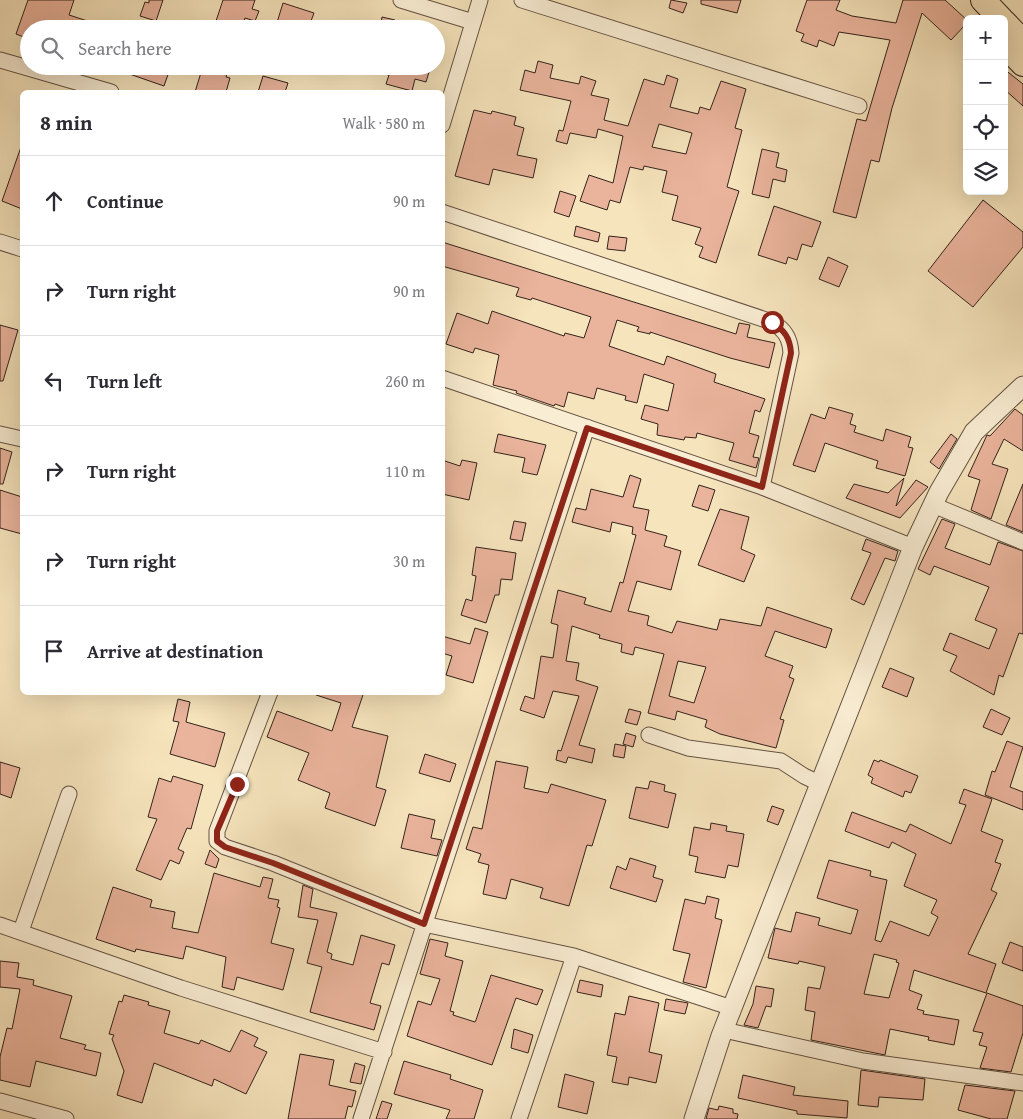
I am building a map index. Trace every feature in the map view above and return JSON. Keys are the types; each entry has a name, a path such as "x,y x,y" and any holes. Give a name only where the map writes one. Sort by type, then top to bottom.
{"main road":[{"path":"965,0 978,15"},
{"path":"983,0 997,15"},
{"path":"1008,26 1023,42"},
{"path":"1008,48 1023,64"}],"street":[{"path":"401,0 474,22"},
{"path":"445,116 480,0"},
{"path":"522,0 859,106"},
{"path":"0,60 20,66"},
{"path":"52,75 104,90"},
{"path":"445,213 772,322 783,329 790,340 791,353 762,487"},
{"path":"0,242 20,248"},
{"path":"445,379 762,487 914,547"},
{"path":"694,1119 732,1008 914,547 933,504 974,432 1023,386"},
{"path":"361,1119 587,428"},
{"path":"0,434 20,439"},
{"path":"933,504 1023,542"},
{"path":"269,695 237,784 217,831 217,841 225,847 273,863 424,924 574,956 732,1008"},
{"path":"650,736 688,748 781,761 804,776 821,784"},
{"path":"21,931 69,794"},
{"path":"0,925 181,988 384,1052"},
{"path":"520,1119 574,956"},
{"path":"724,1030 863,1062 1023,1083"},
{"path":"0,1101 66,1119"}],"building":[{"path":"28,0 74,0 69,15 84,20 21,20"},
{"path":"149,0 163,0 156,20 140,16 145,2 149,3"},
{"path":"223,0 255,0 252,9 259,11 255,20 245,18 244,20 216,20"},
{"path":"671,0 687,3 683,13 669,8"},
{"path":"701,0 741,0 737,13 701,4"},
{"path":"807,0 840,0 836,10 852,16 896,23 903,0 945,0 963,16 963,27 951,40 922,13 892,108 879,162 871,160 856,218 833,212 857,119 866,121 890,40 839,32 834,46 819,40 817,47 801,41 804,34 796,31"},
{"path":"283,3 314,13 311,20 278,20"},
{"path":"382,17 395,20 382,20"},
{"path":"20,23 20,36 16,34"},
{"path":"538,61 553,65 550,78 579,84 581,76 596,81 591,95 609,99 604,120 628,126 644,79 664,85 667,75 678,79 670,107 698,114 700,107 710,110 721,81 746,89 735,128 742,130 727,187 739,191 716,263 699,257 703,247 695,244 701,228 672,220 678,196 662,192 667,171 644,166 643,170 630,167 620,203 610,200 607,210 580,201 589,175 613,183 623,136 598,129 596,138 570,133 567,144 556,141 559,130 563,131 571,101 520,90 525,70 535,73","holes":["659,124 692,133 686,154 652,147"]},
{"path":"1008,72 1023,84 1023,106 1008,93"},
{"path":"132,75 168,75 164,86"},
{"path":"200,75 227,75 226,77 230,78 227,90 196,90"},
{"path":"389,75 428,75 426,82 415,79 412,90 386,84"},
{"path":"263,76 288,83 286,90 259,90"},
{"path":"474,110 491,114 492,111 516,117 514,125 524,128 517,155 537,159 533,178 493,169 489,185 455,176"},
{"path":"762,149 779,153 776,167 787,170 785,182 773,179 769,198 752,194"},
{"path":"20,150 20,208 2,201"},
{"path":"560,191 576,196 569,217 554,212"},
{"path":"983,200 1023,232 1023,247 973,307 928,271"},
{"path":"774,206 821,222 812,247 802,244 797,260 788,257 786,264 758,255"},
{"path":"576,226 600,233 598,242 574,236"},
{"path":"609,236 627,238 625,251 607,249"},
{"path":"445,243 736,334 739,323 750,325 747,337 775,343 769,368 730,358 650,332 650,334 637,331 639,327 617,320 609,346 664,365 667,356 716,374 714,382 765,399 760,412 755,410 749,433 759,436 753,457 759,458 756,468 729,460 734,443 697,433 696,438 685,437 684,440 657,435 658,424 641,419 645,405 668,411 674,384 644,374 637,403 625,400 626,396 597,388 594,399 568,392 564,407 555,404 554,406 516,393 517,391 493,385 499,355 475,348 473,353 446,344 457,313 488,324 492,311 564,336 565,333 584,338 591,317 532,298 531,300 516,296 519,288 445,267"},
{"path":"828,257 848,266 839,287 819,279"},
{"path":"0,325 18,330 3,381 0,381"},
{"path":"829,407 853,414 850,424 856,426 854,432 883,441 886,429 911,437 908,447 913,448 905,476 876,468 878,461 825,443 815,472 793,465 811,414 825,419"},
{"path":"1015,409 1023,415 1023,451 1004,439 992,464 1008,469 991,519 971,510 980,480 968,476 987,435 990,436"},
{"path":"498,434 546,445 537,475 522,472 525,458 494,452"},
{"path":"951,434 957,439 939,469 930,462"},
{"path":"0,448 12,452 3,484 0,484"},
{"path":"462,460 477,463 469,500 445,495 445,461 460,466"},
{"path":"630,475 641,479 633,507 649,510 645,530 667,536 664,546 681,551 671,590 637,581 628,611 649,616 647,625 672,633 677,621 717,630 720,619 761,626 767,607 832,629 826,648 775,631 765,656 793,666 789,677 794,679 780,719 784,720 776,748 720,734 705,727 707,720 677,711 675,720 648,713 664,654 635,647 633,655 621,652 622,644 599,638 600,635 572,626 566,661 579,663 576,680 598,687 579,745 595,749 592,763 568,757 566,763 556,760 558,750 561,751 579,696 553,691 544,718 520,710 525,696 534,699 541,656 553,658 558,625 551,623 558,590 586,598 584,604 611,612 620,582 623,583 636,535 632,534 633,527 612,522 610,532 572,522 576,508 586,510 591,489 623,497","holes":["678,661 706,667 694,703 669,696"]},
{"path":"904,478 896,506 916,480 928,487 900,518 846,498 854,484 888,493"},
{"path":"1023,484 1023,532 1006,525"},
{"path":"699,485 715,490 708,511 692,506"},
{"path":"0,490 20,496 20,533 0,528"},
{"path":"720,509 749,517 741,549 755,555 744,582 698,565"},
{"path":"942,519 955,524 945,548 990,565 998,542 1023,551 1023,634 1019,633 1003,677 999,675 994,695 950,671 957,656 943,650 950,633 989,649 997,629 975,620 989,587 934,566 930,575 918,569"},
{"path":"514,521 526,523 522,541 510,539"},
{"path":"866,539 898,551 895,561 885,558 864,605 851,599 871,553 862,550"},
{"path":"476,547 516,553 512,580 501,579 499,595 495,595 486,623 461,615 466,599 472,601 476,576 472,575"},
{"path":"475,628 488,632 473,683 446,675 452,656 445,654 445,637 470,644"},
{"path":"890,668 914,678 907,697 882,687"},
{"path":"316,695 363,695 352,727 388,736 376,787 386,790 375,826 325,808 330,793 298,780 309,753 267,737 277,711 332,731 341,703"},
{"path":"178,699 190,702 186,722 225,733 215,767 170,754 179,722 173,721"},
{"path":"629,709 641,712 637,725 625,722"},
{"path":"991,709 1010,718 1002,735 983,727"},
{"path":"626,733 636,736 633,747 623,744"},
{"path":"1007,741 1023,747 1010,787 1023,792 1023,810 985,795 992,771 995,772"},
{"path":"615,744 626,746 624,758 613,756"},
{"path":"425,754 456,764 450,782 419,773"},
{"path":"874,760 879,762 880,760 918,776 911,793 905,791 903,797 871,783 873,778 868,775"},
{"path":"496,761 528,767 524,788 548,793 551,784 606,800 592,846 587,845 569,906 540,898 543,888 511,879 506,899 483,894 489,865 478,862 481,854 466,849 473,827 482,829"},
{"path":"0,762 20,768 11,798 0,794"},
{"path":"173,776 203,785 191,829 187,828 178,849 184,852 179,864 170,860 161,880 136,870 157,819 148,817 159,778 171,782"},
{"path":"650,781 665,785 664,791 676,794 668,828 629,818 636,787 648,789"},
{"path":"964,789 992,799 981,831 1003,840 995,862 1001,864 991,890 997,893 968,954 996,964 986,993 914,970 909,990 922,995 917,1009 924,1011 923,1014 959,1020 954,1045 928,1040 929,1037 890,1029 885,1055 811,1040 815,1012 805,1010 808,987 820,989 825,967 799,961 798,964 768,958 775,928 791,932 796,912 820,918 818,925 851,934 858,910 817,898 829,860 871,871 870,876 887,880 875,940 881,942 890,921 929,936 938,917 931,913 937,900 904,886 916,854 892,842 889,848 845,831 852,812 906,832 910,824 951,844 966,805 959,803","holes":["874,954 897,960 896,962 899,963 889,998 864,994"]},
{"path":"772,806 784,810 778,825 767,821"},
{"path":"409,814 435,820 431,838 442,840 437,856 401,848"},
{"path":"711,823 727,826 726,831 744,834 738,867 728,865 725,878 695,872 698,857 689,855 694,827 710,830"},
{"path":"210,850 219,859 216,868 205,864"},
{"path":"630,858 656,866 653,877 663,880 656,902 610,888 617,866 626,870"},
{"path":"214,873 260,887 263,877 273,879 268,898 279,900 277,907 280,908 271,943 294,949 283,990 237,977 234,990 222,987 226,957 186,946 183,959 136,949 135,952 96,939 113,887 152,900 150,907 175,912 172,928 198,933"},
{"path":"303,885 313,889 310,907 337,913 327,952 332,954 331,959 353,965 361,935 395,945 389,965 382,963 370,1003 381,1006 374,1030 310,1012 322,967 307,963 318,920 298,917"},
{"path":"707,896 719,899 715,918 722,920 706,988 683,982 690,954 673,950 685,899 705,904"},
{"path":"430,939 448,943 445,956 463,961 450,1011 454,1012 453,1015 475,1022 491,975 543,990 537,1005 516,998 492,1065 407,1036 418,1001 431,1005 440,979 420,974"},
{"path":"1010,942 1023,947 1023,971 1002,963"},
{"path":"0,961 19,963 17,977 34,980 33,985 72,996 60,1038 86,1045 84,1049 101,1053 96,1076 36,1061 30,1087 0,1080 0,1057 7,1028 12,1029 20,989 0,987"},
{"path":"580,980 603,985 601,997 577,992"},
{"path":"756,986 774,989 771,1007 766,1006 758,1028 744,1025 753,1004"},
{"path":"987,993 1023,1006 1023,1033 1011,1072 980,1068 987,1047 979,1045 983,1033 973,1031"},
{"path":"124,995 149,1002 148,1005 170,1011 164,1033 199,1044 201,1040 230,1052 241,1030 258,1038 254,1046 267,1052 246,1094 214,1079 212,1086 154,1063 142,1103 117,1095 124,1071 112,1039 114,1035 109,1034 119,1001 122,1002"},
{"path":"629,996 659,1003 649,1052 662,1055 656,1083 629,1077 628,1085 612,1082 617,1057 607,1055 615,1013 625,1015"},
{"path":"666,999 688,1003 685,1014 664,1010"},
{"path":"514,1029 533,1035 528,1053 511,1048"},
{"path":"300,1054 334,1060 329,1085 356,1091 352,1107 348,1106 345,1119 288,1119"},
{"path":"404,1061 451,1075 450,1079 483,1090 474,1119 446,1119 450,1110 394,1094"},
{"path":"355,1063 365,1066 361,1084 350,1082"},
{"path":"861,1070 925,1079 923,1100 879,1097 878,1107 858,1105"},
{"path":"565,1074 594,1082 587,1114 558,1107"},
{"path":"743,1075 795,1087 793,1095 848,1101 847,1118 797,1114 797,1111 738,1098"},
{"path":"965,1085 1015,1091 1007,1119 991,1119 958,1110"},
{"path":"382,1101 392,1104 387,1119 376,1119"},
{"path":"719,1106 733,1109 733,1113 738,1114 737,1119 706,1119 709,1108 718,1110"}],"route":[{"path":"237,784 217,831 217,841 225,847 273,863 424,924 587,428 762,487 791,353 790,340 783,329 772,322"}]}
